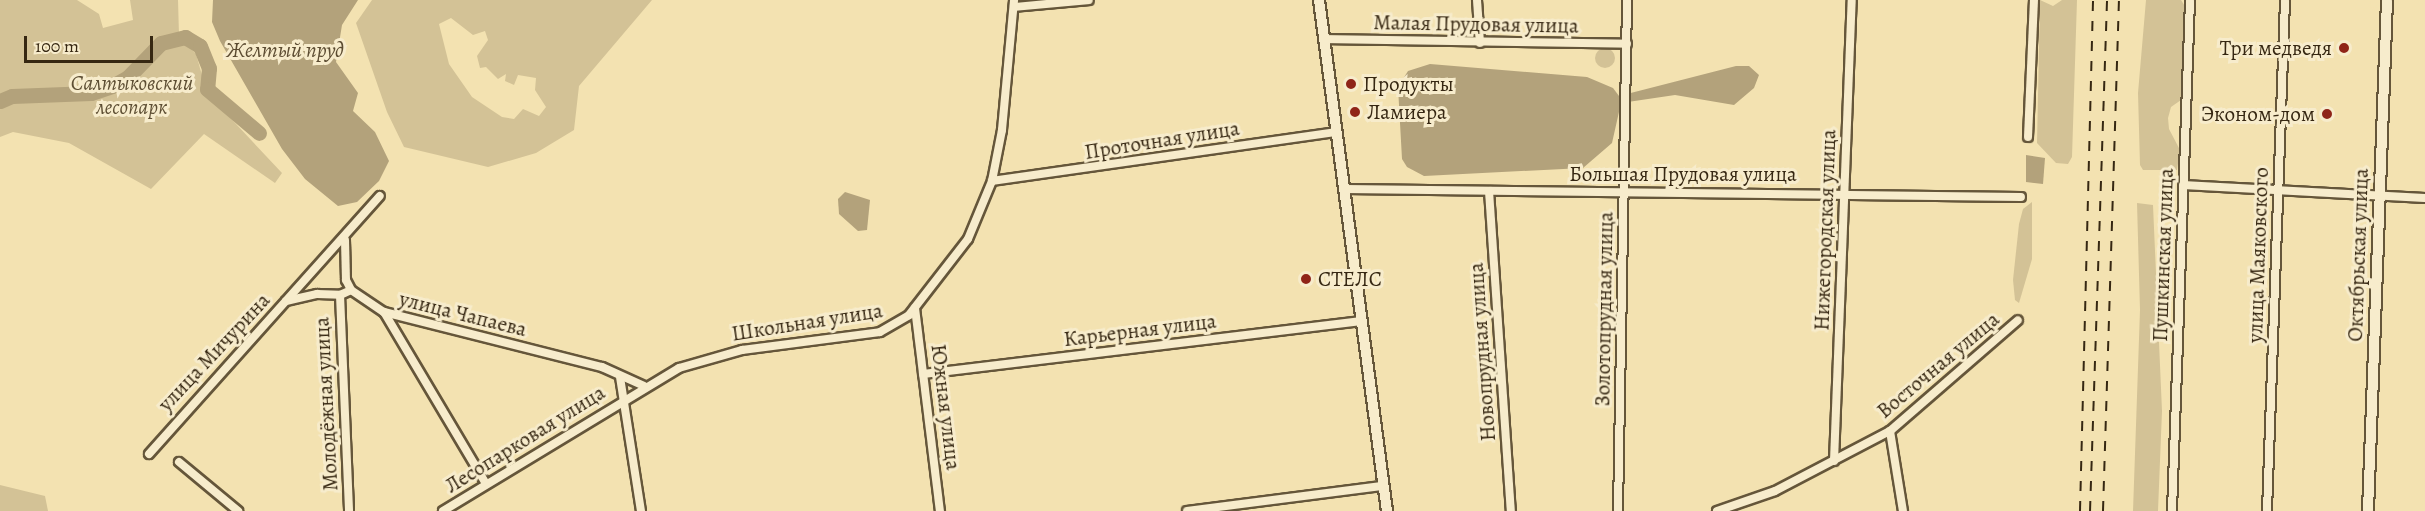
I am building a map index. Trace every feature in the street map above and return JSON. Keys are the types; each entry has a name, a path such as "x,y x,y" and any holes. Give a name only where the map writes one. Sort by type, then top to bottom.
{"main road":[{"path":"1319,0 1387,511"},
{"name":"Октябрьская улица","path":"2368,511 2387,0"}],"street":[{"path":"1014,3 1089,0"},
{"path":"1477,0 1480,43"},
{"name":"Золотопрудная улица","path":"1618,511 1627,0"},
{"name":"Нижегородская улица","path":"1834,461 1852,0"},
{"path":"2028,137 2034,0"},
{"name":"Пушкинская улица","path":"2172,511 2190,0"},
{"name":"улица Маяковского","path":"2267,511 2284,0"},
{"name":"Школьная улица","path":"626,397 679,368 723,354 880,332 895,326 915,308 968,239 992,181 1002,130 1014,3"},
{"name":"Малая Прудовая улица","path":"1325,39 1627,44"},
{"name":"Проточная улица","path":"992,181 1337,132"},
{"path":"2183,185 2425,198"},
{"name":"Большая Прудовая улица","path":"1345,189 1845,193 2021,197"},
{"name":"Новопрудная улица","path":"1489,191 1511,511"},
{"path":"284,302 345,240 380,196"},
{"path":"345,240 343,273 351,290"},
{"name":"улица Мичурина","path":"149,454 284,302 317,294 340,295 351,290"},
{"name":"улица Чапаева","path":"351,290 384,312 603,367 620,377 645,386"},
{"name":"Молодёжная улица","path":"340,295 349,511"},
{"name":"Южная улица","path":"915,308 940,511"},
{"path":"384,312 486,484"},
{"name":"Восточная улица","path":"1717,511 1775,491 1890,431 2018,320"},
{"name":"Карьерная улица","path":"923,374 1362,321"},
{"path":"620,377 626,397 641,511"},
{"name":"Лесопарковая улица","path":"443,511 626,397"},
{"path":"1890,431 1903,511"},
{"path":"180,462 238,511"},
{"path":"1187,511 1383,486"}],"green space":[{"name":"Салтыковский лесопарк","path":"0,0 77,0 99,14 103,28 133,20 130,0 178,0 179,35 196,54 207,93 282,173 275,183 204,134 151,189 69,143 13,132 0,137"},
{"path":"372,0 652,0 579,86 574,130 536,153 488,167 404,147 387,112 356,23","holes":["451,18 473,35 485,31 488,40 477,56 480,68 486,67 498,79 506,74 505,81 514,85 518,75 536,78 535,90 546,107 539,116 523,109 514,119 502,117 472,97 449,64 439,24"]},
{"path":"2040,0 2053,6 2062,0 2077,0 2072,157 2068,164 2056,163 2037,143"},
{"path":"2146,0 2181,0 2186,8 2181,100 2171,107 2168,118 2169,129 2180,150 2177,170 2143,170 2140,165 2138,93"},
{"path":"1605,48 1612,51 1615,58 1612,65 1605,68 1598,65 1595,58 1598,51"},
{"path":"2032,202 2032,259 2019,303 2015,300 2013,280 2019,224 2023,209"},
{"path":"2137,203 2153,205 2162,411 2158,511 2133,511 2140,310"},
{"path":"0,485 45,496 48,511 0,511"}],"water":[{"name":"Желтый пруд","path":"213,0 358,0 342,25 336,62 358,93 353,111 375,132 389,161 379,181 357,202 338,206 305,179 282,149 220,41 212,22"},
{"path":"1430,64 1587,77 1613,88 1619,96 1736,66 1749,66 1759,75 1754,88 1734,105 1675,95 1621,103 1612,143 1583,168 1424,176 1407,167 1402,159 1398,87 1408,71"},
{"path":"2026,155 2045,158 2043,184 2026,182"},
{"path":"845,192 870,200 867,230 858,231 839,214 838,199"}],"waterway":[{"path":"0,101 12,96 91,93 112,86 128,77 161,43 185,37 200,46 209,68 207,89 259,133"}],"railway":[{"path":"2080,511 2093,0"},
{"path":"2090,511 2107,0"},
{"path":"2103,511 2119,0"}],"place":[{"name":"Три медведя","path":"2344,48"},
{"name":"Продукты","path":"1351,84"},
{"name":"Ламиера","path":"1355,112"},
{"name":"Эконом-дом","path":"2327,114"},
{"name":"СТЕЛС","path":"1306,279"}]}
